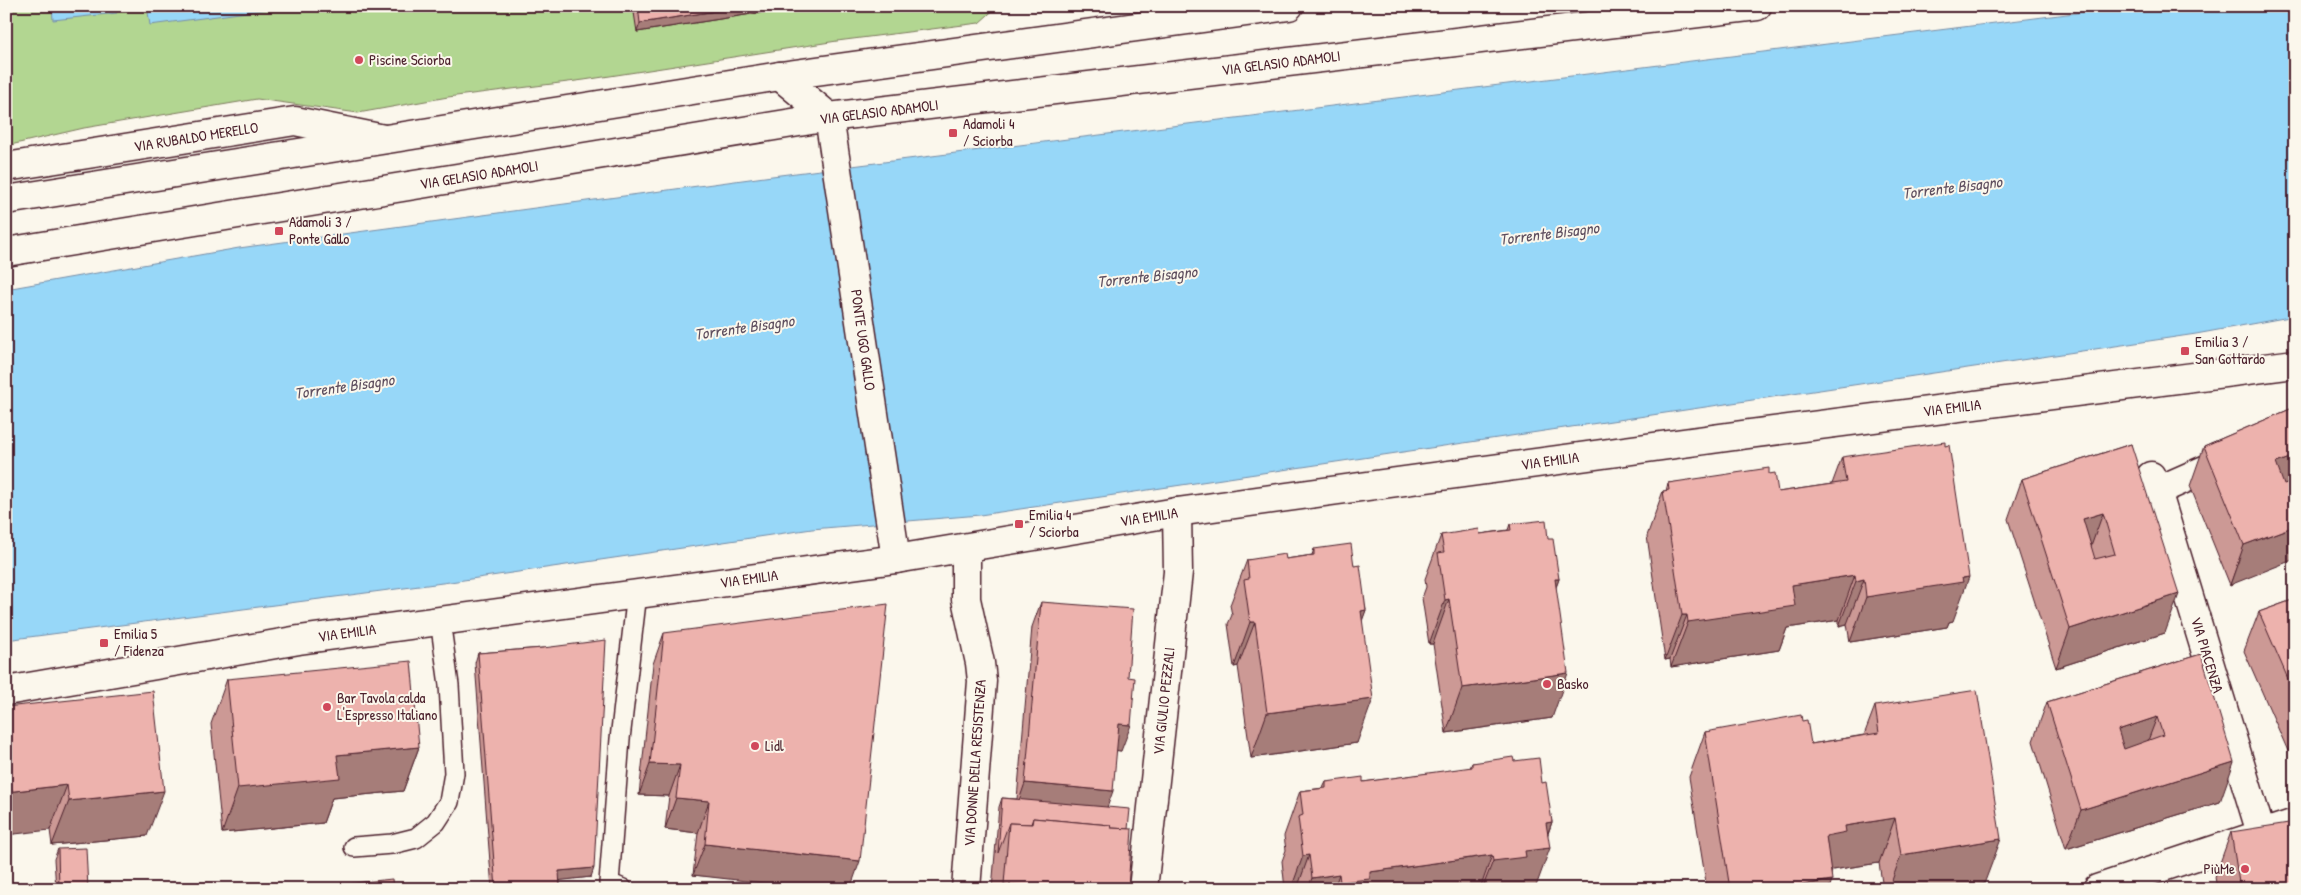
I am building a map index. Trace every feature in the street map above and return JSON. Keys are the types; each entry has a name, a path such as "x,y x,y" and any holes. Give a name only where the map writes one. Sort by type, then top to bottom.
{"main road":[{"path":"6,200 780,76 1289,6"},
{"name":"VIA GELASIO ADAMOLI","path":"6,252 829,117 1757,6"},
{"path":"780,76 829,117"},
{"name":"PONTE UGO GALLO","path":"829,117 896,559"},
{"name":"VIA RUBALDO MERELLO","path":"6,167 295,121 385,139"},
{"name":"VIA EMILIA","path":"6,691 299,640 896,559 1178,512 1739,435 2295,364"},
{"name":"VIA PIACENZA","path":"2261,833 2154,484 2295,430"},
{"name":"VIA GIULIO PEZZALI","path":"1143,889 1178,572 1178,512"},
{"name":"VIA DONNE DELLA RESISTENZA","path":"966,548 966,599 982,681 966,889"},
{"path":"2097,889 2295,823"}],"lane":[{"path":"623,889 608,883 620,739 636,593"},
{"path":"354,847 392,844 416,838 436,822 449,802 454,773 449,685 440,620"}],"green space":[{"name":"Piscine Sciorba","path":"6,6 998,6 979,23 837,41 584,80 448,97 358,113 257,99 84,128 6,146"}],"water":[{"path":"52,6 115,6 117,13 53,20"},
{"path":"147,6 292,6 150,25"},
{"name":"Torrente Bisagno","path":"2131,6 2295,6 2295,316 2196,334 980,515 812,529 450,582 6,640 6,289 239,248 772,176"}],"building":[{"path":"638,6 747,6 640,23"},
{"path":"2295,407 2295,456 2276,463 2284,485 2295,481 2295,526 2244,545 2204,446"},
{"path":"1945,442 1945,446 1949,445 1969,577 1962,578 1963,582 1866,597 1864,579 1856,581 1855,575 1792,585 1795,606 1688,622 1687,615 1682,615 1663,491 1669,490 1668,483 1769,468 1769,474 1775,473 1778,492 1846,482 1842,457"},
{"path":"2131,444 2179,594 2070,629 2022,479","holes":["2103,513 2115,554 2095,559 2083,519"]},
{"path":"1546,520 1548,539 1553,539 1559,579 1555,579 1568,673 1462,688 1449,599 1445,600 1438,553 1444,552 1441,535 1479,529 1480,534 1511,530 1510,524"},
{"path":"1351,544 1354,566 1360,565 1366,610 1361,611 1373,699 1267,713 1255,622 1250,622 1244,580 1249,579 1247,560 1285,554 1286,559 1314,555 1314,549"},
{"path":"2295,599 2295,695 2259,612"},
{"path":"1041,602 1133,609 1128,677 1135,678 1131,725 1119,724 1113,791 1025,783"},
{"name":"Lidl","path":"888,604 860,861 705,844 709,801 676,798 680,765 650,764 664,633"},
{"path":"606,640 594,868 559,871 560,889 496,889 478,653 543,648"},
{"path":"2201,654 2234,762 2081,810 2047,702","holes":["2157,717 2163,735 2124,749 2118,730"]},
{"path":"411,661 419,747 337,755 340,778 238,788 227,679"},
{"path":"1977,690 2001,839 1901,855 1895,818 1845,826 1846,832 1826,836 1832,880 1777,889 1730,889 1705,732 1801,715 1802,721 1807,720 1811,744 1879,733 1875,706"},
{"path":"153,691 164,791 69,801 67,785 6,792 6,707"},
{"path":"1513,757 1514,761 1539,758 1542,783 1546,782 1552,822 1546,823 1550,848 1525,851 1526,857 1493,861 1492,855 1370,872 1370,879 1340,882 1339,874 1312,878 1309,855 1303,856 1298,817 1303,815 1300,791 1326,788 1326,782 1363,777 1363,782 1472,767 1472,763"},
{"path":"1002,798 1130,809 1128,829 1111,828 1110,825 1033,818 1031,824 1009,823 998,853"},
{"path":"1033,818 1110,825 1111,828 1132,829 1128,889 1028,889 1028,886 1004,884 1009,823 1032,824"},
{"path":"2295,822 2295,889 2240,889 2231,832"},
{"path":"86,848 88,889 59,889 58,849"},
{"path":"392,879 393,889 300,889"}],"place":[{"name":"Piscine Sciorba","path":"359,60"},
{"name":"Adamoli 4 / Sciorba","path":"953,133"},
{"name":"Adamoli 3 / Ponte Gallo","path":"279,231"},
{"name":"Emilia 3 / San Gottardo","path":"2185,351"},
{"name":"Emilia 4 / Sciorba","path":"1019,524"},
{"name":"Emilia 5 / Fidenza","path":"104,643"},
{"name":"Basko","path":"1547,684"},
{"name":"Bar Tavola calda L'Espresso Italiano","path":"327,707"},
{"name":"Lidl","path":"755,746"},
{"name":"PiùMe","path":"2245,869"}]}
